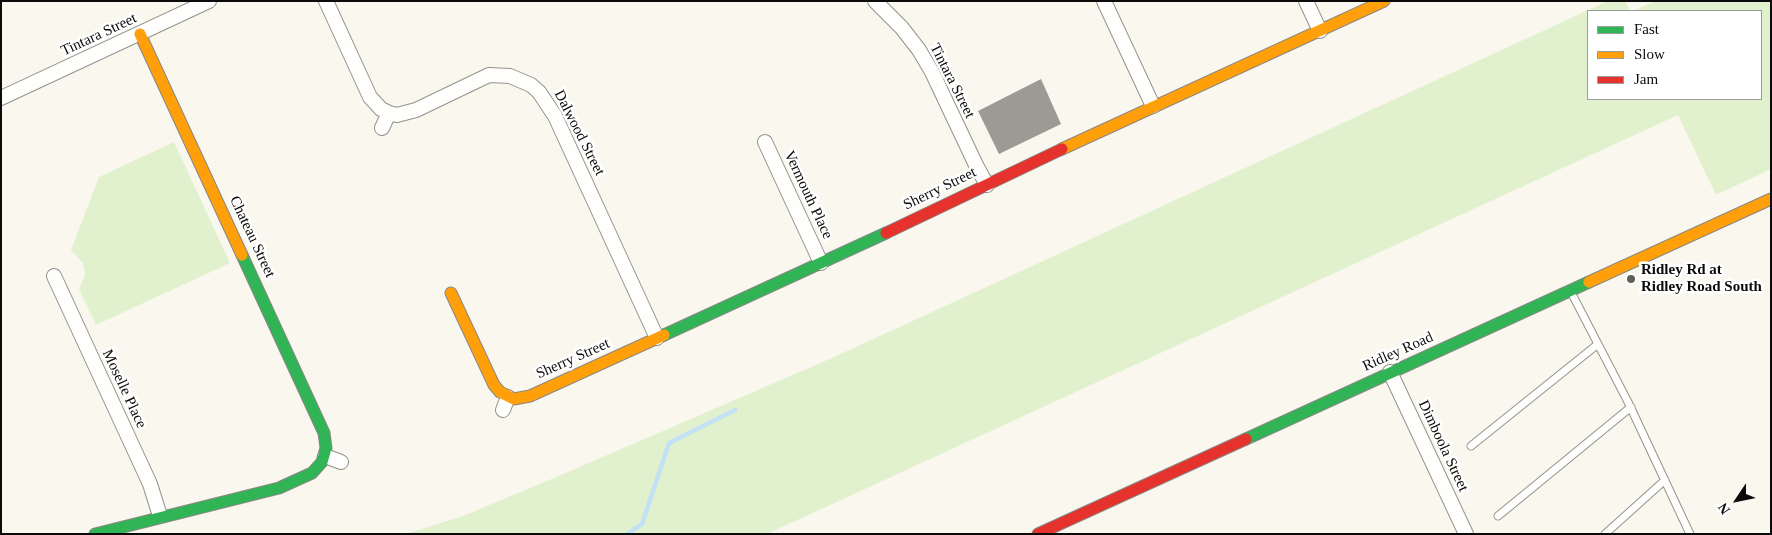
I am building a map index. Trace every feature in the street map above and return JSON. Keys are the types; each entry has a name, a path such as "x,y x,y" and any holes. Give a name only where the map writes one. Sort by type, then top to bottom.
{"street":[{"name":"Tintara Street","path":"1,98 210,1"},
{"path":"326,1 370,96 381,109 388,113 382,128"},
{"name":"Tintara Street","path":"875,1 902,28 919,50 932,72 987,184"},
{"path":"1104,1 1153,106"},
{"path":"1306,1 1320,31"},
{"name":"Sherry Street","path":"451,292 489,376 500,392 505,404 514,399 530,396 821,263 1153,106 1384,1"},
{"name":"Chateau Street","path":"140,34 324,433 326,441 325,456"},
{"name":"Dalwood Street","path":"388,113 397,115 416,110 489,75 510,76 531,84 539,92 555,116 657,338"},
{"name":"Vermouth Place","path":"765,142 821,263"},
{"name":"Ridley Road","path":"1038,534 1771,199"},
{"name":"Moselle Place","path":"54,276 150,484 160,516"},
{"name":"Dimboola Street","path":"1390,372 1466,534"},
{"path":"95,534 160,516 279,488 312,473 318,468 325,456 342,462"}],"lane":[{"path":"1571,291 1631,407 1690,534"},
{"path":"1471,446 1598,344"},
{"path":"1498,516 1631,407"},
{"path":"1604,534 1665,480"}],"green space":[{"path":"1608,1 1625,1 1630,10 1588,10"},
{"path":"1655,1 1771,1 1771,169 1716,195 1678,115 767,534 405,534 463,516 832,358 1587,11 1587,100 1762,100 1762,10 1635,10"},
{"path":"174,142 230,263 96,325 79,289 85,275 83,263 71,250 99,177"}],"building":[{"path":"1041,79 1061,124 999,154 978,111"}],"waterway":[{"path":"627,534 642,524 669,443 735,410"}],"traffic: fast":[{"path":"664,335 886,233"},
{"path":"95,534 279,488 312,473 322,462 326,448 324,433 242,255"},
{"path":"1246,439 1589,282"}],"traffic: slow":[{"path":"1062,149 1384,1"},
{"path":"140,34 242,255"},
{"path":"1589,282 1771,199"},
{"path":"451,293 494,385 500,392 514,399 530,396 664,335"}],"traffic: jam":[{"path":"886,233 1062,149"},
{"path":"1038,534 1246,439"}],"place":[{"name":"Ridley Rd at Ridley Road South","path":"1631,279"}]}
